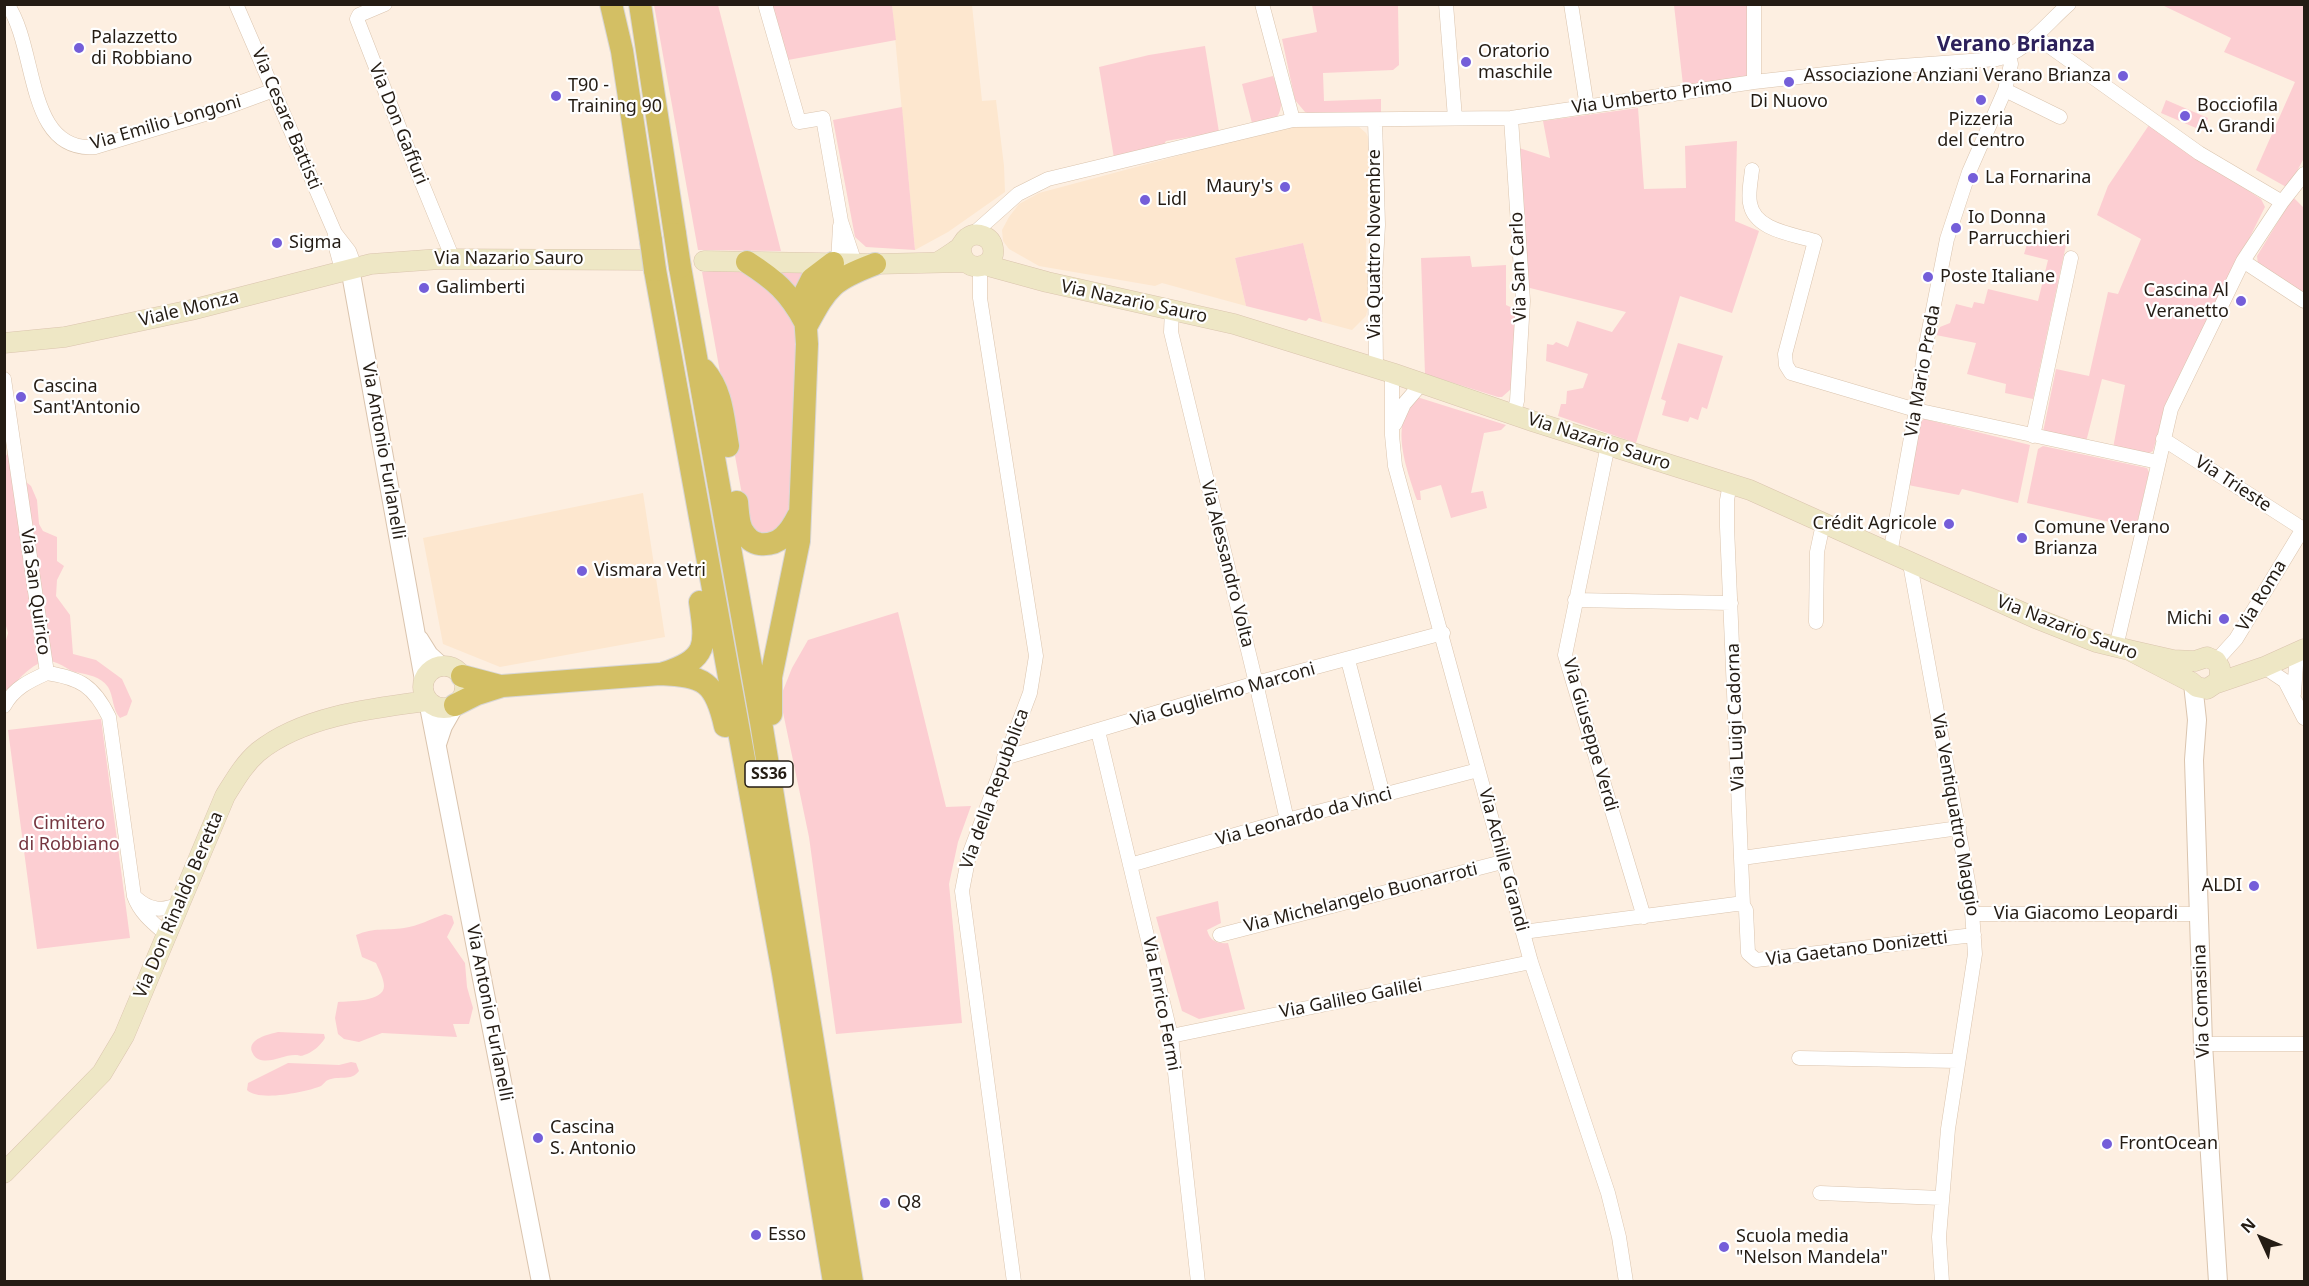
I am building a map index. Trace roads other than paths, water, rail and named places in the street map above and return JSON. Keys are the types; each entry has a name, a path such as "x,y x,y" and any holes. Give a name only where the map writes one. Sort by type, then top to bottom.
{"highway":[{"name":"SS36","path":"611,4 622,51 651,257 775,928 834,1281"},
{"name":"SS36","path":"640,4 680,267 785,865 852,1281"},
{"path":"747,262 785,290 807,324"},
{"path":"822,296 846,276 839,265"},
{"path":"807,324 839,265"},
{"path":"785,865 783,806 769,687 799,541 798,516 807,324 804,302 812,279 839,265"},
{"path":"697,362 711,378 720,398 741,528 755,543 771,544 786,535 798,516"},
{"path":"660,674 688,664 702,647 705,636 690,533 696,500"},
{"path":"455,705 477,694 502,686 660,674 698,678 707,684 720,705 755,894 775,928"},
{"path":"462,676 502,686"}],"main road":[{"name":"Via Nazario Sauro","path":"977,254 1015,273 1047,282 1234,324 1384,370 1513,415 1750,490 1910,564 2035,618 2096,642 2207,678"},
{"path":"704,261 839,265 938,262 977,254"},
{"name":"Via Nazario Sauro","path":"355,267 411,259 651,257"},
{"name":"Viale Monza","path":"4,343 65,337 191,310 355,267"},
{"path":"2122,649 2173,660 2195,661 2207,657 2207,678 2258,669 2303,649"},
{"path":"441,666 453,668 462,676 465,681 465,692 450,708 438,708 425,690 430,670 441,666"},
{"name":"Via Don Rinaldo Beretta","path":"4,1173 102,1073 124,1036 225,796 241,771 257,753 276,739 310,723 399,705 425,690"}],"street":[{"name":"Via Emilio Longoni","path":"6,4 20,30 45,120 58,137 76,146 96,147 225,108 274,90"},
{"name":"Via Cesare Battisti","path":"236,4 335,233 335,244 355,267"},
{"name":"Via Don Gaffuri","path":"385,4 358,15 357,19 453,259"},
{"path":"765,4 799,122 823,118 841,221 839,265"},
{"path":"1262,4 1293,120"},
{"path":"1446,4 1455,118"},
{"path":"1571,4 1587,107"},
{"path":"1754,82 1755,4"},
{"path":"2009,55 2035,36 2069,4"},
{"path":"2035,36 2199,153 2282,202"},
{"name":"Via Umberto Primo","path":"977,254 997,214 1018,194 1048,179 1293,120 1511,118 1754,82 1888,67 1997,59 2009,55"},
{"name":"Via Mario Preda","path":"1890,554 1924,355 1947,239 1969,172 2005,90 2011,64 2009,55"},
{"path":"2005,90 2060,117"},
{"name":"Via San Carlo","path":"1511,118 1523,301 1517,400 1513,415"},
{"name":"Via Quattro Novembre","path":"1375,120 1378,225 1375,278 1384,370"},
{"path":"1752,170 1749,201 1754,217 1767,226 1815,241 1785,354 1786,365 1791,373 1916,410 2158,462"},
{"path":"2122,649 2158,462 2171,409 2243,261 2282,202 2304,174"},
{"name":"Via della Repubblica","path":"977,254 980,298 1036,656 1030,693 969,855 962,891 1014,1281"},
{"path":"2033,436 2071,258"},
{"path":"2243,261 2304,301"},
{"name":"Via Antonio Furlanelli","path":"355,267 425,690 542,1281"},
{"name":"Via Alessandro Volta","path":"1172,309 1171,332 1287,820"},
{"name":"Via Achille Grandi","path":"1384,370 1395,466 1443,633 1502,862 1531,962 1608,1193 1619,1237 1626,1281"},
{"name":"Via San Quirico","path":"4,379 47,674 67,676 86,685 100,698 109,717 134,896 145,915 166,934"},
{"name":"Via Achille Grandi","path":"1392,435 1404,404 1422,383"},
{"name":"Via Trieste","path":"2163,440 2304,528"},
{"name":"Via Giuseppe Verdi","path":"1608,445 1565,655 1644,917"},
{"name":"Via Luigi Cadorna","path":"1730,484 1727,508 1743,905 1746,910 1747,949"},
{"path":"1816,622 1818,552 1823,524"},
{"name":"Via Roma","path":"2207,678 2236,639 2304,528"},
{"name":"Via Ventiquattro Maggio","path":"1910,564 1959,828 1973,914 1975,954 1948,1129 1941,1198 1939,1237 1942,1281"},
{"path":"1575,600 1731,603"},
{"name":"Via Guglielmo Marconi","path":"1004,758 1256,683 1443,633"},
{"name":"Via Antonio Furlanelli","path":"416,635 429,655 441,666"},
{"path":"2294,694 2296,665 2303,649"},
{"path":"1348,660 1383,795"},
{"path":"2258,669 2285,681 2294,694 2299,711 2304,718"},
{"path":"4,706 20,686 47,674"},
{"name":"Via Comasina","path":"2207,678 2197,720 2194,760 2203,1044 2218,1281"},
{"path":"437,744 443,726 455,705"},
{"name":"Via Enrico Fermi","path":"1098,731 1171,1036 1198,1281"},
{"name":"Via Leonardo da Vinci","path":"1130,865 1287,820 1478,770"},
{"path":"1742,858 1959,828"},
{"name":"Via Michelangelo Buonarroti","path":"1220,935 1502,862"},
{"path":"134,896 144,905 154,909 164,909 180,903"},
{"path":"1523,932 1736,904 1743,905"},
{"name":"Via Giacomo Leopardi","path":"1973,914 2199,914"},
{"name":"Via Gaetano Donizetti","path":"1747,949 1750,957 1756,960 1974,935"},
{"name":"Via Galileo Galilei","path":"1171,1036 1531,962"},
{"path":"2203,1044 2304,1044"},
{"path":"1798,1058 1958,1061"},
{"path":"1820,1193 1941,1198"}],"place":[{"name":"Palazzetto di Robbiano","path":"79,48"},
{"name":"Oratorio maschile","path":"1466,62"},
{"name":"Associazione Anziani Verano Brianza","path":"2123,76"},
{"name":"Di Nuovo","path":"1789,82"},
{"name":"T90 - Training 90","path":"556,96"},
{"name":"Pizzeria del Centro","path":"1981,100"},
{"name":"Bocciofila A. Grandi","path":"2185,116"},
{"name":"La Fornarina","path":"1973,178"},
{"name":"Maury's","path":"1285,187"},
{"name":"Lidl","path":"1145,200"},
{"name":"Io Donna Parrucchieri","path":"1956,228"},
{"name":"Sigma","path":"277,243"},
{"name":"Poste Italiane","path":"1928,277"},
{"name":"Galimberti","path":"424,288"},
{"name":"Cascina Al Veranetto","path":"2241,301"},
{"name":"Cascina Sant'Antonio","path":"21,397"},
{"name":"Crédit Agricole","path":"1949,524"},
{"name":"Comune Verano Brianza","path":"2022,538"},
{"name":"Vismara Vetri","path":"582,571"},
{"name":"Michi","path":"2224,619"},
{"name":"ALDI","path":"2254,886"},
{"name":"Cascina S. Antonio","path":"538,1138"},
{"name":"FrontOcean","path":"2107,1144"},
{"name":"Q8","path":"885,1203"},
{"name":"Esso","path":"756,1235"},
{"name":"Scuola media \"Nelson Mandela\"","path":"1724,1247"}],"district":[{"name":"Verano Brianza","path":"2016,45"}],"park label":[{"name":"Cimitero di Robbiano","path":"69,834"}]}
